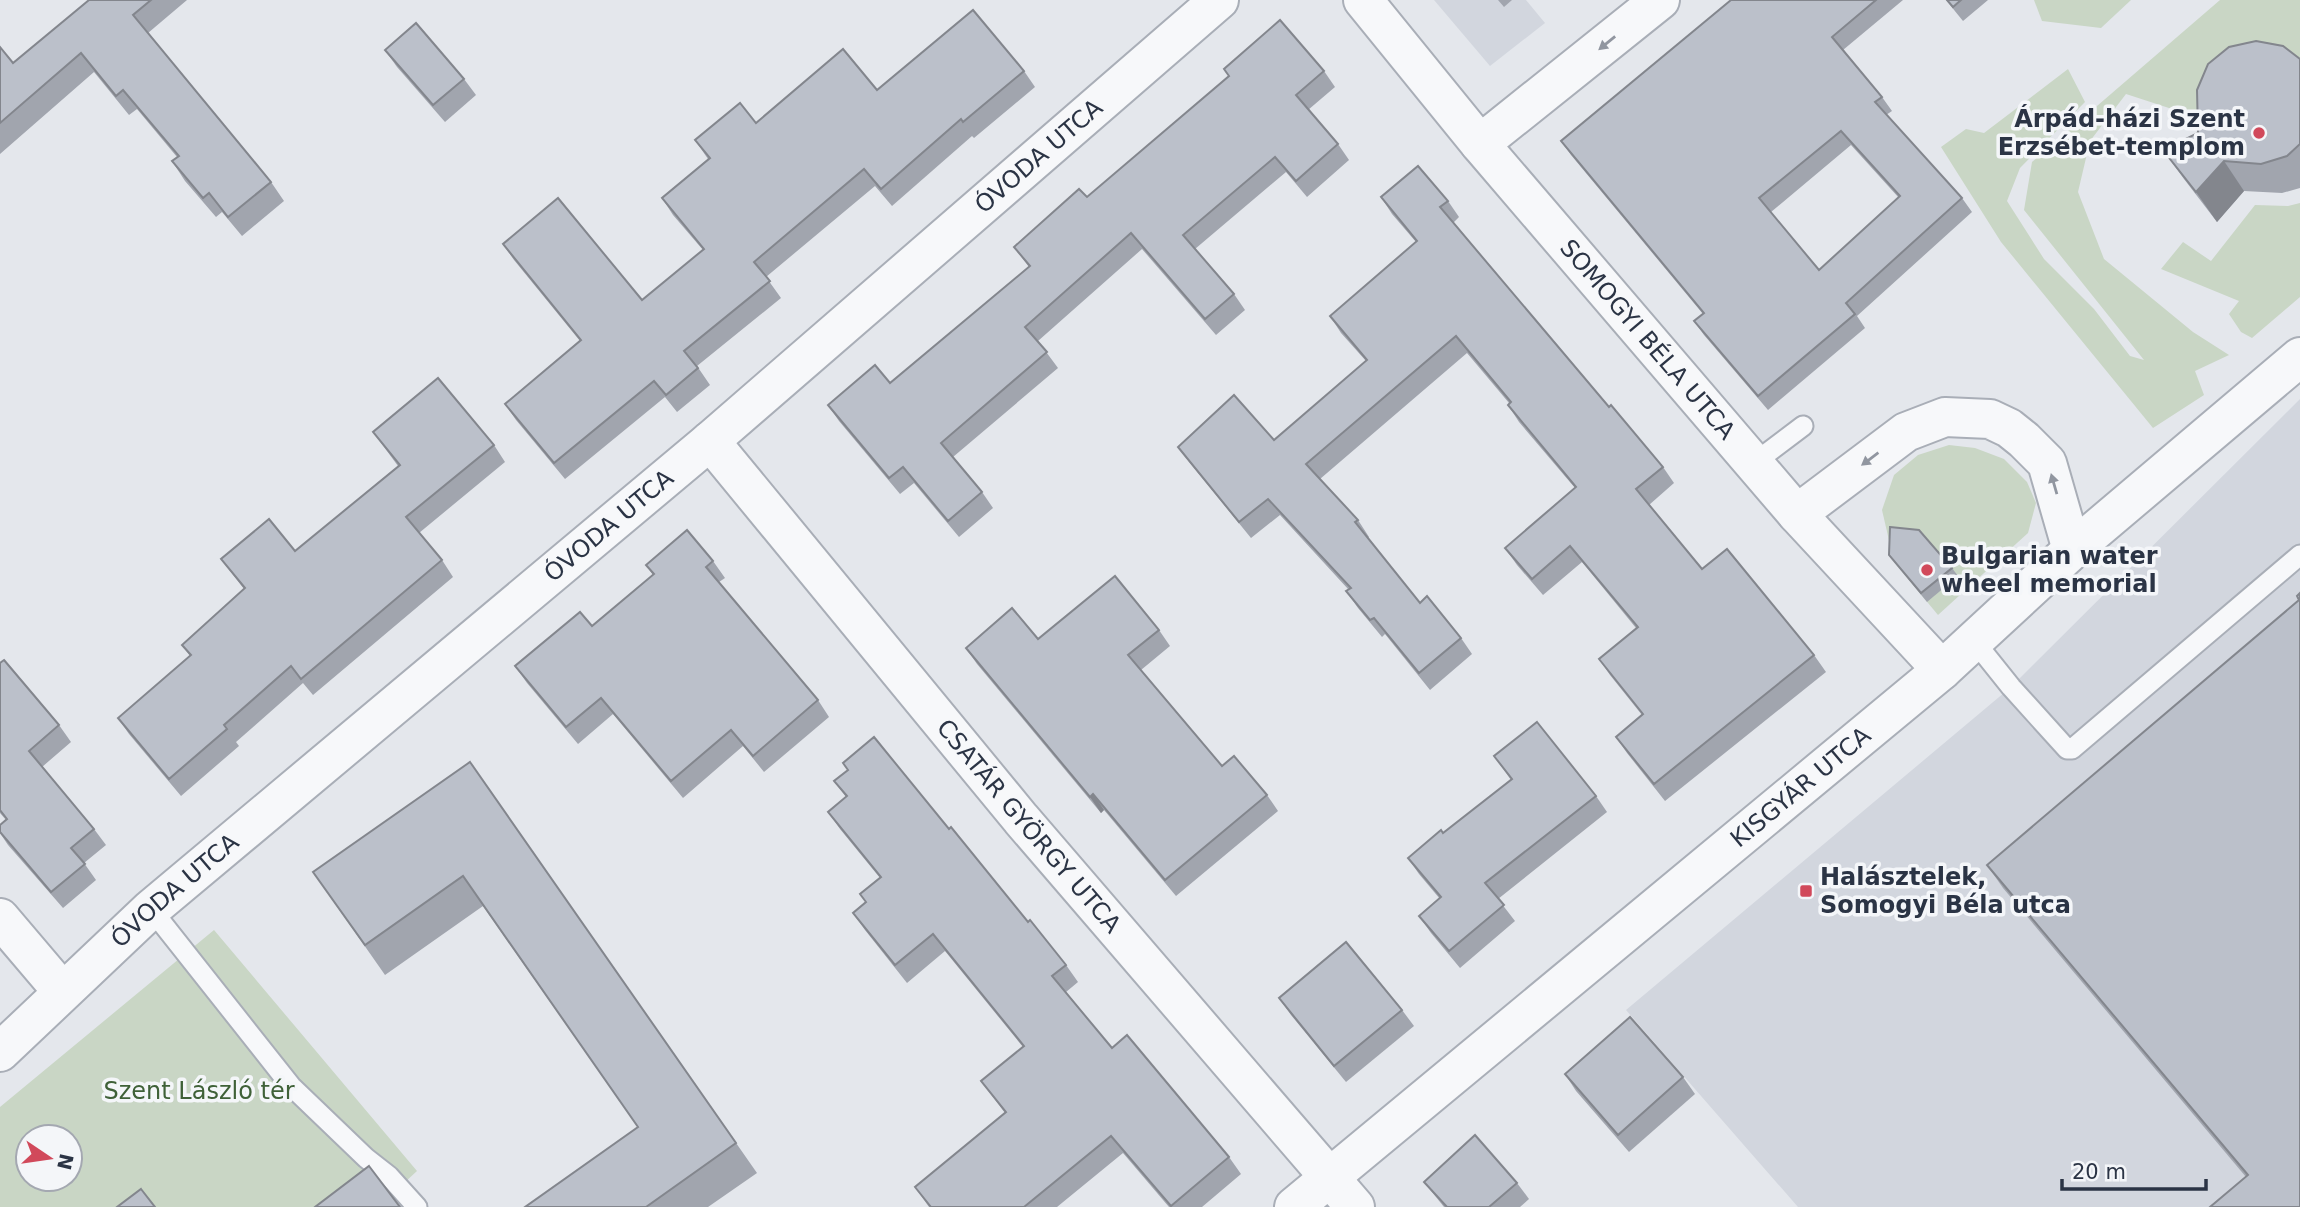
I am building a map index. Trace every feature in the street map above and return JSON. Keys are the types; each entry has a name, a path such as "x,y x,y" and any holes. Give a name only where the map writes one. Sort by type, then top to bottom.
{"street":[{"name":"ÓVODA UTCA","path":"0,1052 151,909 710,441 1219,0"},
{"name":"SOMOGYI BÉLA UTCA","path":"1363,0 1480,144 1797,514 1942,670"},
{"path":"1480,144 1660,0"},
{"name":"KISGYÁR UTCA","path":"1294,1207 1942,670 2072,550 2300,357"},
{"path":"1797,514 1906,432 1945,417 1990,419 2009,428 2048,463 2072,550"},
{"name":"CSATÁR GYÖRGY UTCA","path":"710,441 1021,819 1355,1207"},
{"path":"0,918 62,992"}],"lane":[{"path":"1754,464 1803,426"},
{"path":"1975,642 2067,748 2072,749 2300,555"},
{"path":"151,909 291,1086 366,1158 389,1176 417,1207"}],"shaded area":[{"path":"1434,0 1526,0 1545,23 1490,66"},
{"path":"2300,399 2300,1207 1798,1207 1626,1010 2011,687"}],"green space":[{"path":"2034,0 2131,0 2101,28 2042,21"},
{"path":"2220,0 2300,0 2300,60 2202,111 2172,109 2126,94 2090,141 2078,192 2104,259 2193,332 2229,355 2195,371 2204,395 2153,428 2001,242 1941,147 1966,129 1984,133 2068,69 2085,102 2020,168 2007,201 2044,259 2094,309 2130,356 2144,360 2024,210 2032,162"},
{"path":"2300,203 2300,297 2252,338 2241,332 2229,314 2239,301 2161,269 2183,242 2211,261 2255,205 2288,206"},
{"path":"1949,445 1975,448 2004,459 2027,482 2036,503 2028,533 1938,615 1894,562 1882,510 1894,475 1918,455"},
{"name":"Szent László tér","path":"214,930 417,1171 390,1196 351,1207 0,1207 0,1107"}],"building":[{"path":"89,0 151,0 133,15 271,182 228,217 209,193 203,198 172,161 179,156 123,90 116,96 81,53 0,123 0,47 13,63"},
{"path":"1731,0 1876,0 1832,37 1882,97 1875,102 1962,198 1846,303 1855,314 1758,396 1694,321 1704,313 1561,141","holes":["1841,131 1900,196 1819,270 1759,198"]},
{"path":"1947,0 1961,0 1953,7"},
{"path":"973,10 1024,71 963,122 961,119 881,189 864,169 754,262 770,281 684,351 698,368 666,395 654,381 554,463 505,404 581,340 503,244 558,198 642,300 704,249 662,198 710,158 695,140 740,103 756,123 843,49 877,90"},
{"path":"1280,20 1324,71 1296,95 1338,144 1296,181 1275,157 1183,235 1234,294 1205,319 1131,233 1025,327 1047,352 941,443 982,492 948,521 903,467 889,478 828,405 875,365 890,383 1030,266 1014,247 1079,189 1087,197 1229,76 1224,69"},
{"path":"416,23 464,79 433,105 385,50"},
{"path":"2256,41 2283,46 2300,59 2300,144 2287,156 2261,164 2224,161 2196,192 2163,150 2198,133 2197,90 2208,64 2229,47"},
{"path":"1418,166 1448,201 1440,207 1663,467 1636,489 1702,569 1727,549 1814,655 1654,784 1616,737 1643,714 1599,659 1638,627 1570,546 1532,579 1505,548 1576,487 1508,405 1511,402 1456,336 1306,464 1358,520 1355,522 1420,603 1427,596 1461,638 1419,673 1374,618 1370,620 1346,591 1351,588 1268,499 1239,522 1178,447 1234,395 1274,440 1367,360 1330,316 1417,241 1381,197"},
{"path":"438,378 494,445 406,517 442,560 301,679 291,666 224,725 227,729 169,779 118,718 191,655 182,645 245,588 221,559 269,519 295,551 400,465 373,432"},
{"path":"1890,527 1919,530 1952,568 1921,593 1889,555"},
{"path":"687,530 713,561 706,567 818,700 753,756 731,730 671,781 601,698 566,727 515,666 580,612 592,626 654,574 646,565"},
{"path":"1115,576 1159,630 1128,655 1222,766 1234,756 1267,795 1165,880 1093,794 1090,797 966,648 1012,608 1038,639"},
{"path":"2300,593 2300,1207 2210,1207 2248,1175 1987,865 2299,600 2297,596"},
{"path":"4,660 59,725 29,751 94,829 71,848 85,864 51,892 0,832 0,825 7,819 0,810 0,663"},
{"path":"1537,722 1596,796 1485,883 1504,905 1449,951 1419,916 1441,897 1408,858 1441,830 1443,833 1512,779 1494,756"},
{"path":"874,737 1066,965 1052,976 1112,1048 1127,1035 1229,1157 1171,1206 1111,1136 1024,1207 931,1207 915,1187 1006,1112 981,1081 1024,1046 933,934 895,965 853,913 866,902 860,894 881,877 828,812 847,796 834,781 848,770 843,763"},
{"path":"470,762 736,1143 646,1207 525,1207 638,1127 463,876 365,945 313,872"},
{"path":"1346,942 1402,1010 1334,1066 1279,998"},
{"path":"1630,1017 1683,1077 1618,1135 1565,1074"},
{"path":"1475,1135 1517,1183 1489,1207 1447,1207 1424,1182"},
{"path":"369,1166 400,1207 315,1207"},
{"path":"141,1189 155,1207 117,1207"}],"place":[{"name":"Árpád-házi Szent Erzsébet-templom","path":"2259,133"},
{"name":"Bulgarian water wheel memorial","path":"1927,570"},
{"name":"Halásztelek, Somogyi Béla utca","path":"1806,891"}]}
